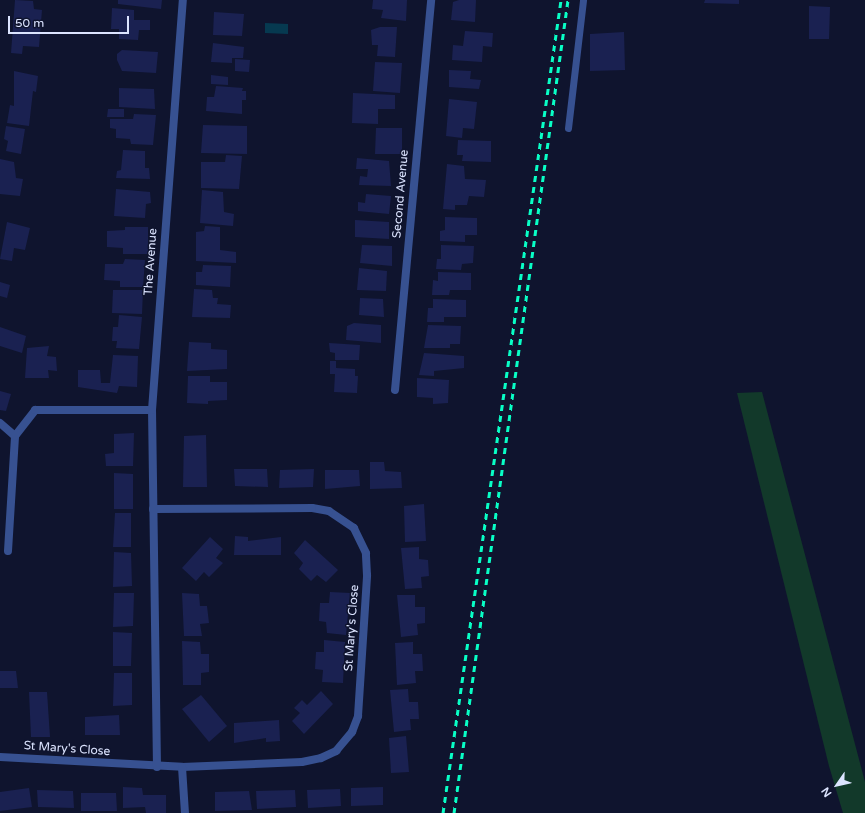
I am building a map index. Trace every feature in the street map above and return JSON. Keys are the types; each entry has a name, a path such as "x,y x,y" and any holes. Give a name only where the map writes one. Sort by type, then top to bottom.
{"street":[{"name":"The Avenue","path":"152,410 183,0"},
{"name":"Second Avenue","path":"395,390 431,0"},
{"path":"8,551 15,436 35,410 152,410 157,767"},
{"path":"0,423 15,436"},
{"name":"St Mary's Close","path":"0,757 157,767 302,762 322,758 345,742 358,716 366,553 354,528 329,511 312,508 153,508"},
{"path":"182,767 185,813"}],"lane":[{"path":"568,128 583,0"}],"green space":[{"path":"762,392 865,782 865,813 843,813 829,766 737,393"}],"water":[{"path":"265,23 288,24 288,34 265,33"}],"building":[{"path":"15,0 33,1 34,9 42,10 39,47 23,46 22,54 11,53"},
{"path":"118,0 162,0 161,9 118,4"},
{"path":"373,0 407,0 406,21 381,18 383,10 372,9"},
{"path":"459,0 476,0 475,22 451,20 453,2"},
{"path":"705,0 739,0 739,4 704,3"},
{"path":"809,6 830,7 829,39 809,39"},
{"path":"112,8 134,10 134,20 150,20 150,30 139,30 138,40 119,39 119,29 111,29"},
{"path":"214,12 244,14 242,36 213,35"},
{"path":"380,27 397,27 395,57 377,56 378,45 372,45 371,30"},
{"path":"465,31 493,33 492,47 483,46 482,62 452,60 453,45 463,46"},
{"path":"624,32 625,70 590,71 590,34"},
{"path":"213,43 244,47 243,58 232,58 232,63 211,62"},
{"path":"122,50 158,52 156,73 122,71 117,60 117,54"},
{"path":"235,59 250,60 249,72 235,71"},
{"path":"375,62 402,63 400,93 373,91"},
{"path":"449,70 471,71 470,79 481,80 479,89 449,87"},
{"path":"14,71 38,76 36,92 33,91 29,126 7,123 10,105 14,106"},
{"path":"211,75 228,77 228,85 211,84"},
{"path":"216,86 243,88 242,91 246,91 246,100 242,100 242,114 206,111 207,97 214,97"},
{"path":"119,88 154,89 155,109 119,107"},
{"path":"353,93 395,95 395,109 378,109 378,124 352,123"},
{"path":"449,99 477,102 474,129 463,128 462,138 446,136"},
{"path":"108,109 124,109 124,117 107,117"},
{"path":"134,114 156,115 153,145 131,144 130,139 116,138 116,129 110,128 110,119 133,119"},
{"path":"203,125 247,126 247,154 201,153"},
{"path":"6,126 25,129 21,154 6,151 8,141 4,139"},
{"path":"376,128 402,128 402,154 375,154"},
{"path":"458,140 491,141 491,162 462,161 463,155 457,155"},
{"path":"123,150 145,151 145,168 149,168 150,179 116,178 117,171 121,170"},
{"path":"226,155 242,156 239,189 201,188 201,162 225,162"},
{"path":"357,158 389,161 391,186 359,185 360,176 367,177 368,169 356,169"},
{"path":"0,159 14,162 16,178 23,179 20,196 0,194"},
{"path":"447,164 464,166 465,179 486,180 484,197 469,196 467,205 455,205 455,210 443,209"},
{"path":"116,189 150,192 151,203 146,204 145,218 114,216"},
{"path":"202,190 223,192 224,212 234,214 233,226 200,223"},
{"path":"366,194 391,196 389,214 358,211 358,202 365,203"},
{"path":"445,217 477,218 477,235 465,235 465,242 440,241 440,231 445,230"},
{"path":"355,220 389,222 389,239 355,237"},
{"path":"7,222 30,228 25,250 14,248 12,261 0,259"},
{"path":"205,226 220,227 220,250 236,252 236,263 196,261 196,232 204,231"},
{"path":"125,227 148,227 148,254 123,254 123,248 107,247 107,231 125,230"},
{"path":"362,245 392,246 392,266 360,263"},
{"path":"441,245 474,246 473,263 462,264 461,270 436,269 437,259 441,259"},
{"path":"125,259 145,260 143,287 120,287 120,281 104,280 105,264 123,264"},
{"path":"203,265 231,266 230,287 196,285 196,272 202,272"},
{"path":"359,268 387,271 386,291 357,290"},
{"path":"438,272 471,273 471,290 450,290 449,295 432,295 433,280 438,281"},
{"path":"0,282 10,285 7,298 0,296"},
{"path":"194,289 212,290 213,298 218,298 217,304 231,305 230,318 192,317"},
{"path":"113,290 143,290 142,314 112,313"},
{"path":"360,298 383,299 384,317 359,315"},
{"path":"433,299 466,300 466,317 444,317 444,322 427,322 428,308 433,308"},
{"path":"119,315 142,317 139,349 116,348 117,341 112,341 113,327 118,327"},
{"path":"354,323 381,325 381,343 346,340 347,326"},
{"path":"428,325 461,326 460,344 450,344 450,348 424,348"},
{"path":"0,327 26,336 22,353 0,346"},
{"path":"189,342 211,343 211,349 227,350 227,369 187,371"},
{"path":"329,343 360,345 359,360 335,360 335,353 330,352"},
{"path":"49,346 47,356 56,357 57,371 48,370 49,378 25,378 27,348"},
{"path":"424,353 464,356 464,368 434,371 434,376 419,375"},
{"path":"113,355 138,356 137,387 119,386 117,393 78,387 78,370 100,370 101,383 110,383"},
{"path":"330,361 336,361 336,368 355,369 355,376 358,376 357,393 334,392 335,374 330,374"},
{"path":"188,376 210,376 210,382 227,382 227,400 208,401 208,404 187,403"},
{"path":"417,378 449,380 448,403 433,404 433,398 417,397"},
{"path":"0,391 11,394 6,411 0,410"},
{"path":"134,433 133,466 106,466 105,454 114,453 114,434"},
{"path":"206,435 207,487 183,487 184,436"},
{"path":"370,462 384,462 385,471 401,472 402,488 370,489"},
{"path":"234,469 267,469 268,487 235,486"},
{"path":"314,469 313,487 279,488 280,470"},
{"path":"325,470 359,470 360,486 325,489"},
{"path":"114,473 133,474 133,509 114,509"},
{"path":"424,504 426,541 405,542 404,506"},
{"path":"115,513 131,513 131,547 113,547"},
{"path":"235,536 248,537 248,541 281,537 281,555 234,555"},
{"path":"210,537 223,549 216,558 223,563 209,577 204,572 196,581 182,568"},
{"path":"305,540 338,570 326,582 317,575 311,581 299,569 303,563 294,553"},
{"path":"419,547 419,559 428,560 429,576 421,577 422,588 405,589 401,548"},
{"path":"114,552 131,553 132,586 113,587"},
{"path":"330,592 350,593 346,635 327,633 326,622 319,621 320,603 329,603"},
{"path":"114,593 134,593 133,626 113,627"},
{"path":"182,593 199,594 200,606 207,606 209,623 200,624 202,636 184,636"},
{"path":"397,595 415,595 415,607 425,607 425,623 417,624 418,635 401,637"},
{"path":"113,632 132,633 131,666 113,666"},
{"path":"324,640 345,642 343,683 322,682 323,670 315,669 316,652 324,652"},
{"path":"182,641 200,642 201,654 209,654 209,672 201,673 201,685 183,685"},
{"path":"413,642 413,654 422,654 423,671 415,671 416,683 397,685 395,643"},
{"path":"0,671 16,671 18,688 0,688"},
{"path":"114,673 132,673 132,705 113,706"},
{"path":"408,689 409,702 418,702 419,719 410,719 411,730 394,732 390,690"},
{"path":"321,691 333,704 304,734 292,721 300,713 294,708 302,700 307,705"},
{"path":"29,692 47,692 50,737 31,737"},
{"path":"201,695 227,726 209,742 182,709"},
{"path":"119,715 120,735 85,735 85,717"},
{"path":"279,720 280,741 266,742 266,738 234,743 234,723"},
{"path":"406,736 409,772 391,773 389,738"},
{"path":"123,787 142,788 143,795 166,795 166,813 146,813 145,807 123,808"},
{"path":"383,787 383,805 351,806 351,788"},
{"path":"29,788 32,807 0,811 0,792"},
{"path":"340,789 341,806 308,808 307,790"},
{"path":"37,790 73,791 74,808 38,807"},
{"path":"295,790 296,807 257,809 256,791"},
{"path":"249,791 252,810 215,811 215,792"},
{"path":"81,793 116,793 117,811 81,811"}],"railway":[{"path":"443,813 561,0"},
{"path":"454,813 568,0"}]}
